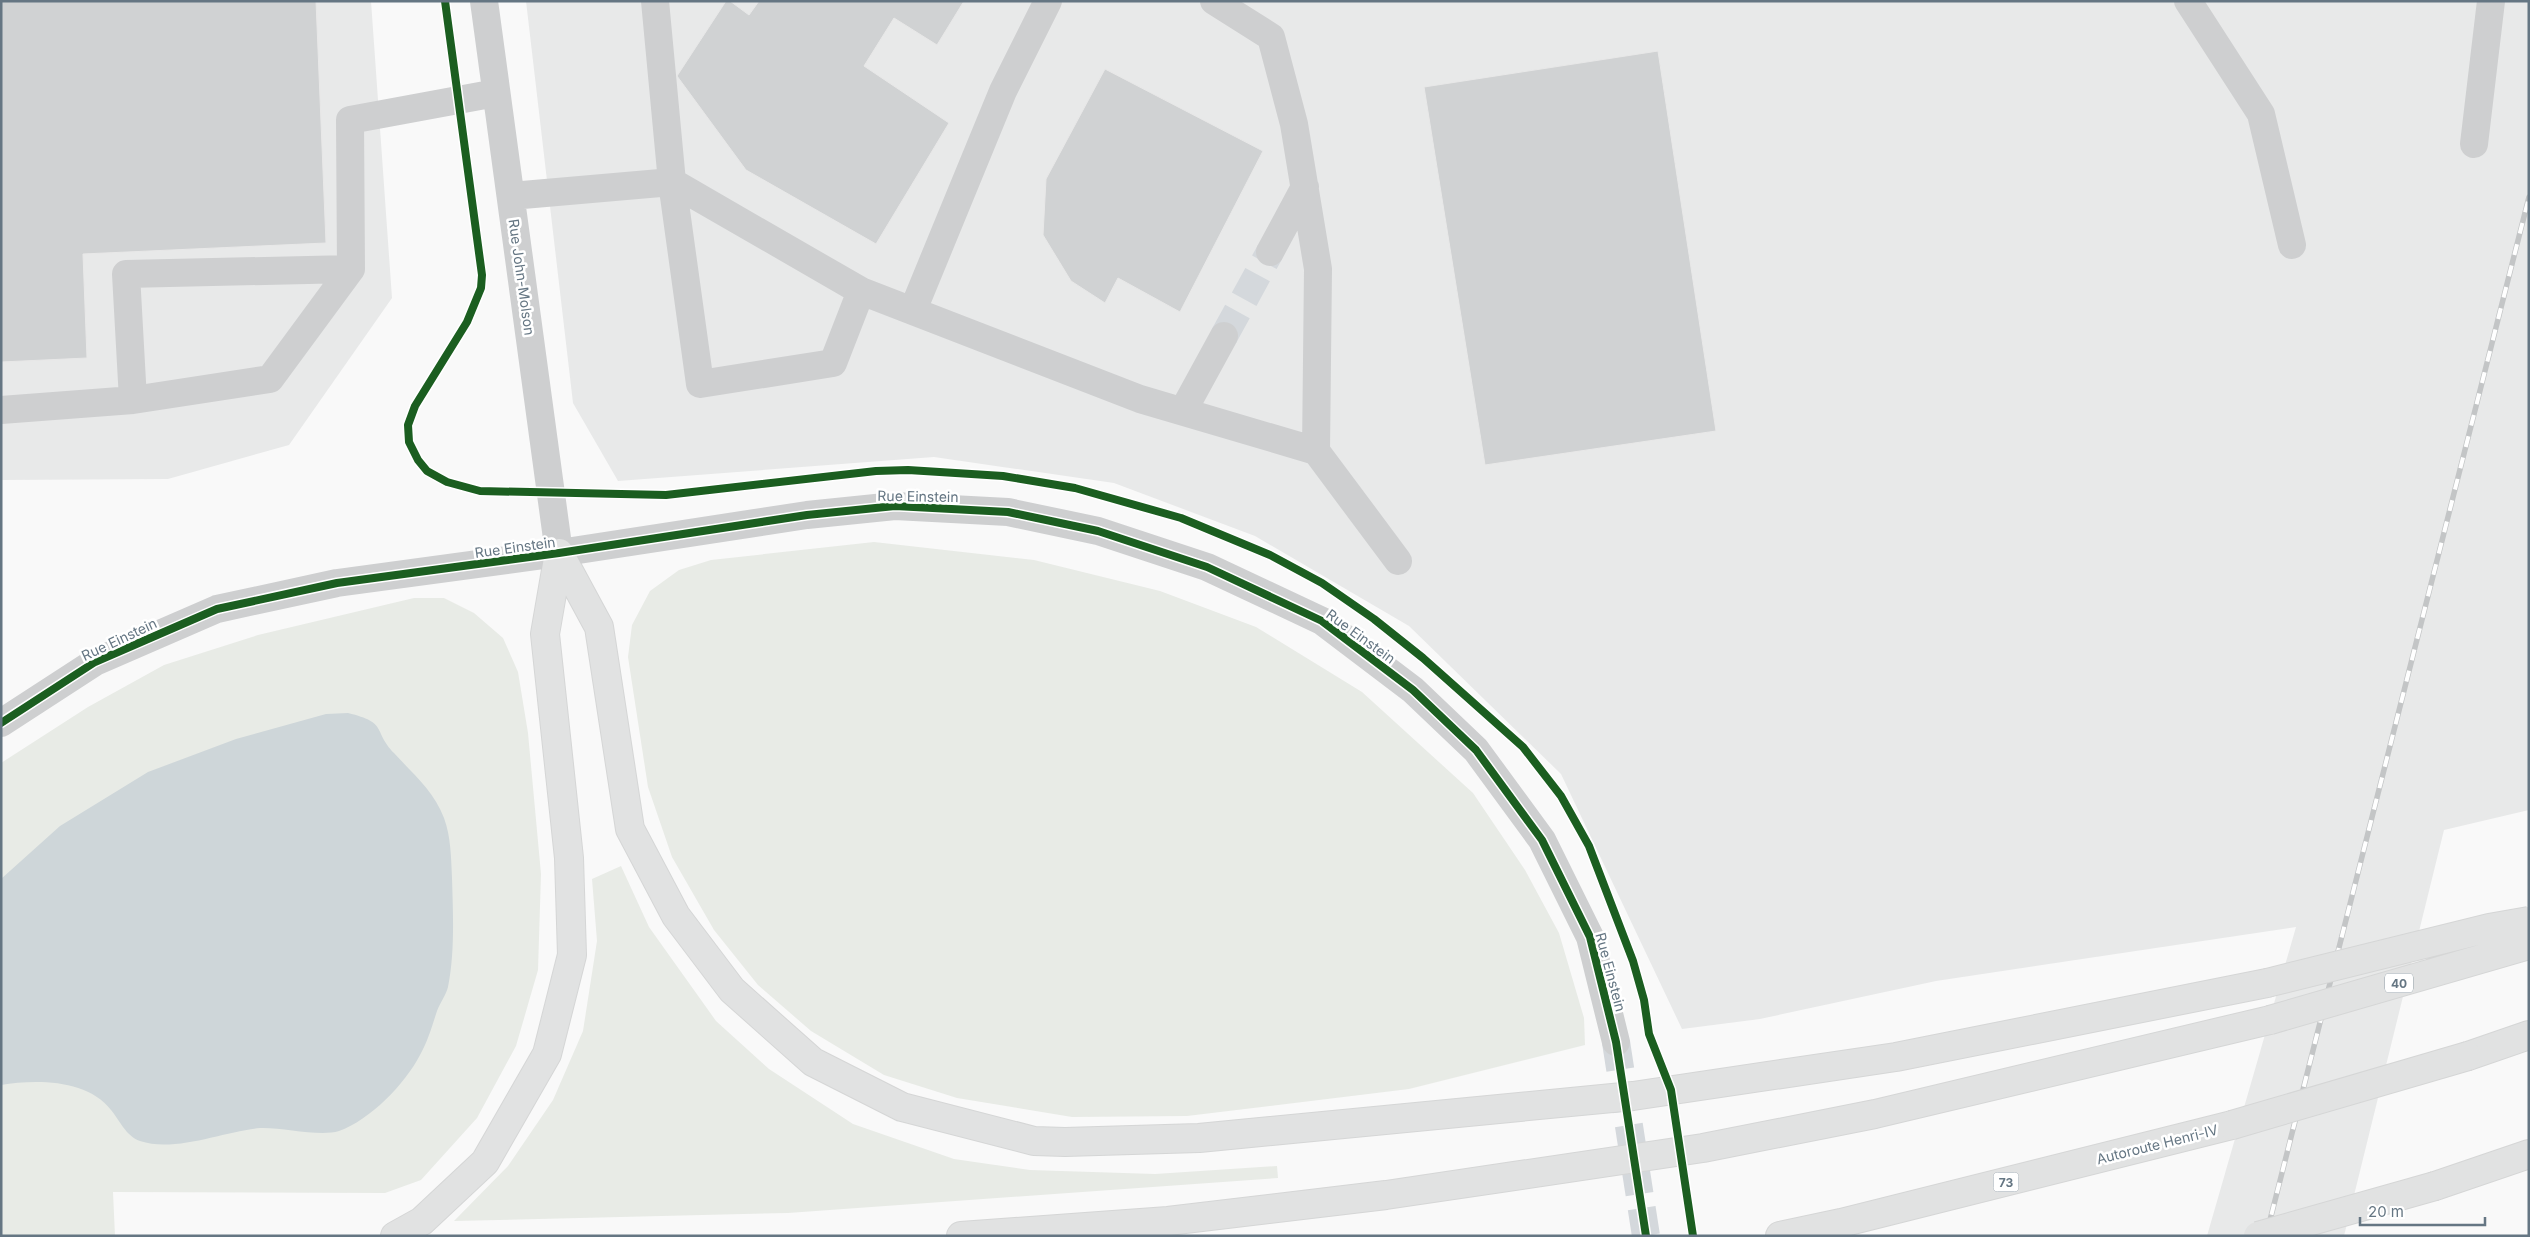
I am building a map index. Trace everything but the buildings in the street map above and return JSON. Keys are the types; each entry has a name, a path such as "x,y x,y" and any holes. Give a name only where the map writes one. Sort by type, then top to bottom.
{"highway":[{"path":"558,553 599,627 630,829 676,916 732,990 813,1062 902,1107 1034,1141 1065,1142 1199,1138 1633,1096 1896,1057 2267,984 2480,931 2529,921"},
{"path":"395,1236 422,1221 485,1162 547,1054 572,955 569,858 545,634 558,553"},
{"name":"40","path":"961,1236 1168,1220 1386,1195 1703,1148 1875,1114 2270,1020 2529,945"},
{"name":"Autoroute Henri-IV","path":"1780,1236 1841,1223 2232,1125 2468,1056 2529,1035"},
{"path":"2258,1236 2435,1186 2529,1154"}],"street":[{"name":"Rue John-Molson","path":"484,1 558,553"},
{"path":"655,1 672,182 700,384 833,363 861,291"},
{"path":"912,310 1003,91 1048,1"},
{"path":"1214,1 1271,37 1294,124 1318,269 1316,451"},
{"path":"2188,1 2261,114 2292,245"},
{"path":"2474,144 2491,1"},
{"path":"1,410 134,400 270,379 351,269 350,120 496,93"},
{"path":"511,196 672,182 861,291 1140,399 1316,451 1398,561"},
{"path":"1270,252 1305,188"},
{"path":"134,400 126,274 351,269"},
{"path":"1183,411 1224,336"},
{"name":"Rue Einstein","path":"1,723 95,662 217,609 337,583 558,553 807,515 895,506 1008,512 1098,531 1207,567 1322,621 1414,690 1476,750 1542,840 1590,937 1616,1042"}],"shaded area":[{"path":"1,1 371,1 392,298 289,445 168,479 1,480"},
{"path":"526,1 2529,1 2529,810 2444,830 2344,1236 2207,1236 2296,927 1936,981 1760,1019 1682,1029 1561,774 1409,626 1255,536 1114,483 934,457 618,481 573,403"},
{"path":"874,542 1034,560 1160,591 1256,627 1362,692 1473,793 1525,870 1559,933 1584,1018 1585,1045 1409,1089 1187,1116 1072,1117 957,1098 884,1075 811,1031 758,985 714,930 672,857 648,787 628,657 632,625 650,591 679,570 711,560"},
{"path":"414,598 444,598 474,613 503,638 518,672 528,733 541,874 538,970 516,1046 477,1118 421,1180 385,1193 113,1192 115,1236 1,1236 1,763 88,707 164,665 258,635"},
{"path":"348,713 375,724 387,745 435,799 446,825 451,855 453,932 452,960 448,987 423,1050 405,1078 386,1100 363,1119 351,1126 331,1133 260,1128 184,1143 154,1144 140,1141 131,1136 111,1110 89,1092 75,1087 45,1082 1,1085 1,879 60,826 148,772 236,739 326,714"},
{"path":"621,866 649,927 716,1021 769,1069 853,1124 954,1159 1030,1170 1155,1174 1277,1166 1278,1178 788,1213 454,1221 508,1166 553,1100 583,1031 597,941 592,879"}],"tunnel":[{"path":"1224,336 1270,252"},
{"path":"1616,1042 1646,1236"}],"railway":[{"path":"2266,1236 2529,197"}],"cycle path":[{"path":"445,1 482,275 481,288 467,322 415,406 408,425 409,442 418,460 427,471 447,482 480,491 666,495 876,471 908,470 1003,476 1075,488 1181,518 1270,555 1322,583 1374,619 1423,658 1523,747 1561,796 1589,846 1633,961 1644,1000 1649,1034 1671,1090 1693,1236"},
{"path":"1,723 95,662 217,609 337,583 559,553 807,515 895,506 1008,512 1098,531 1207,567 1322,621 1413,690 1476,750 1542,840 1590,937 1616,1042 1646,1236"}]}
